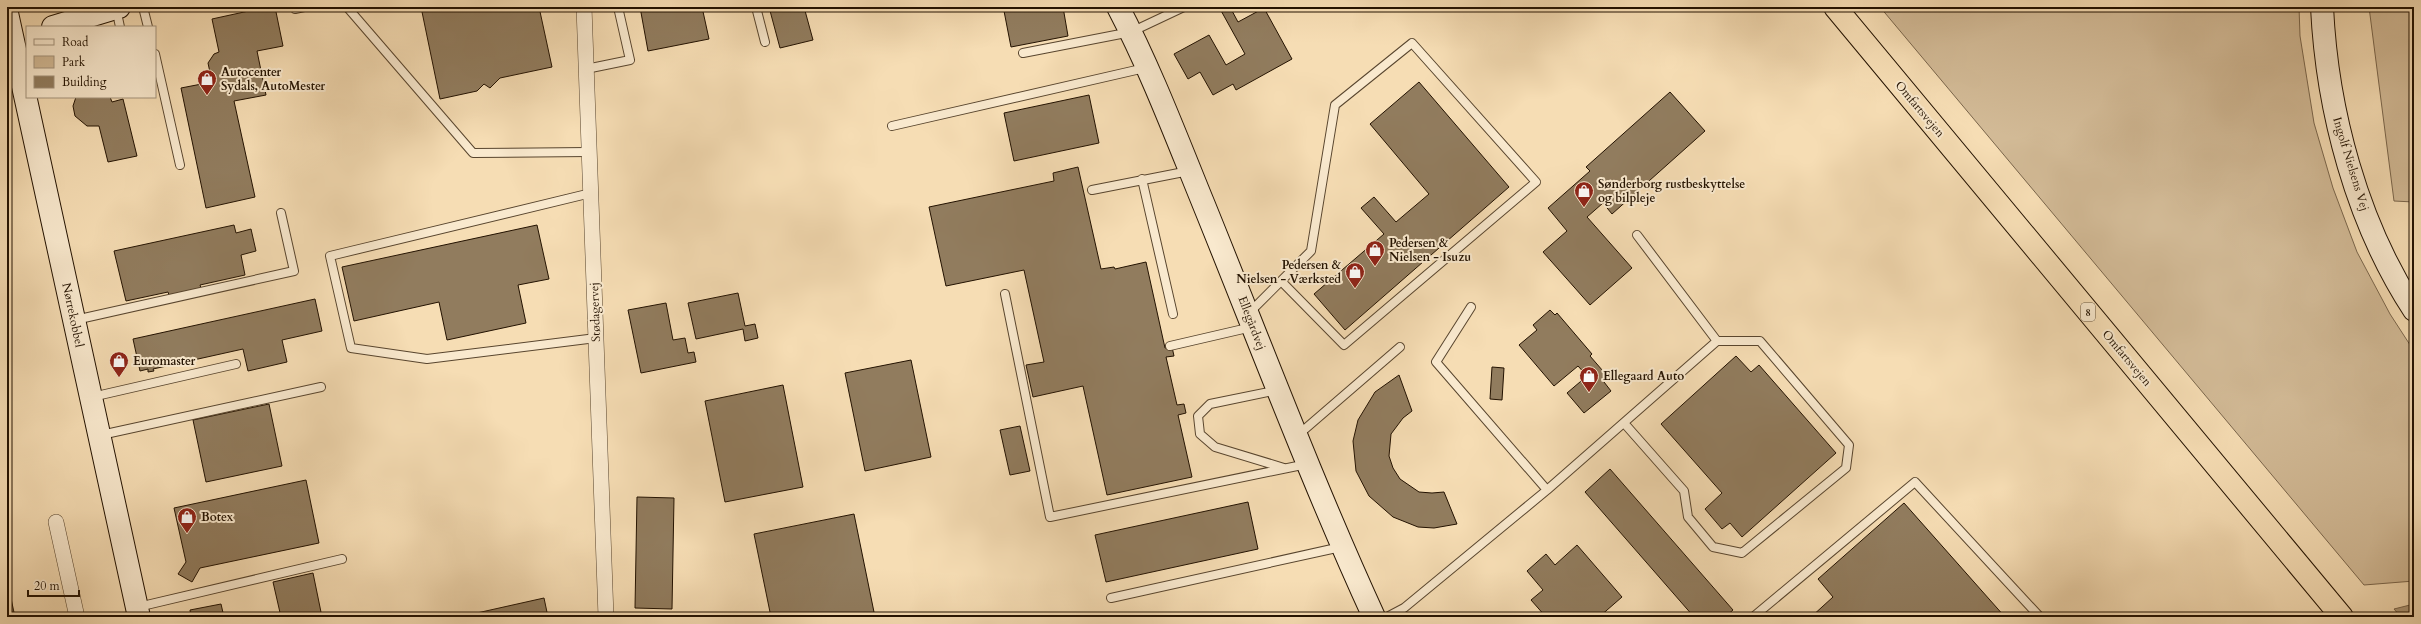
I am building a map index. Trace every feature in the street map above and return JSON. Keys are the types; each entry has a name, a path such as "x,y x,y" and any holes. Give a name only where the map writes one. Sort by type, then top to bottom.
{"highway":[{"name":"Omfartsvejen","path":"1835,7 2342,617"}],"street":[{"name":"Stødagervej","path":"584,7 606,617"},
{"name":"Ellegårdvej","path":"1118,7 1131,32 1190,170 1307,464 1342,547 1374,617"},
{"name":"Ingolf Nielsens Vej","path":"2322,7 2324,52 2336,118 2354,182 2378,244 2414,310"},
{"name":"Nørrekobbel","path":"7,13 16,39 26,87"},
{"path":"58,26 119,14"},
{"name":"Nørrekobbel","path":"28,98 74,320 138,612"},
{"path":"56,522 77,617"}],"lane":[{"path":"143,7 148,26"},
{"path":"295,9 304,7"},
{"path":"347,7 473,153 589,152"},
{"path":"586,69 630,60 618,7"},
{"path":"756,7 765,42"},
{"path":"1022,53 1131,32 1184,7"},
{"path":"1170,346 1250,320 1281,281 1311,251 1335,105 1412,43 1536,182 1344,345 1281,281"},
{"path":"156,58 180,165"},
{"path":"892,126 1146,68"},
{"path":"1092,190 1190,170"},
{"path":"1142,179 1173,314"},
{"path":"591,193 330,256 351,348 427,359 596,338"},
{"path":"74,320 294,271 281,213"},
{"path":"1637,236 1717,341"},
{"path":"1005,294 1050,517 1307,464"},
{"path":"1471,308 1436,362 1547,490"},
{"path":"1387,617 1404,608 1547,490 1717,341 1760,341 1849,445 1846,468 1742,553 1735,552 1713,547 1688,517 1684,491 1624,423"},
{"path":"1297,436 1400,346"},
{"path":"91,397 236,364"},
{"path":"100,435 321,387"},
{"path":"1278,390 1210,404 1198,416 1200,434 1215,446 1286,468"},
{"path":"1753,617 1915,482 2040,617"},
{"path":"1111,598 1342,547"},
{"path":"138,612 342,559"}],"green space":[{"path":"1880,7 2299,7 2300,36 2314,123 2333,188 2357,252 2390,314 2414,351 2414,581 2364,585"},
{"path":"2369,7 2414,7 2414,202 2394,201"}],"shaded area":[{"path":"2414,604 2414,617 2401,617 2394,609"}],"building":[{"path":"267,7 275,7 283,46 257,51 266,95 234,101 255,197 206,208 181,88 212,82 208,63 214,54 219,52 212,19"},
{"path":"421,7 539,7 552,67 500,78 490,88 484,84 477,91 440,99"},
{"path":"640,7 702,7 709,39 648,51"},
{"path":"769,7 804,7 813,40 780,48"},
{"path":"1025,7 1063,7 1068,36 1011,47 1004,11"},
{"path":"1219,7 1230,7 1238,22 1264,8 1292,59 1236,90 1233,84 1213,95 1200,72 1188,79 1174,54 1209,35 1226,65 1245,54"},
{"path":"1419,82 1509,187 1345,330 1314,294 1384,234 1361,208 1374,197 1396,222 1429,194 1370,124"},
{"path":"1670,92 1705,131 1612,214 1603,203 1587,217 1632,268 1590,305 1543,252 1567,231 1548,208 1590,171 1586,167"},
{"path":"1089,95 1099,143 1014,161 1004,113"},
{"path":"76,98 110,98 112,102 123,99 137,156 108,162 99,126 87,126 75,116 73,106"},
{"path":"1078,167 1101,269 1114,267 1115,269 1146,262 1165,348 1172,347 1174,356 1166,357 1177,405 1184,404 1186,413 1178,415 1192,477 1107,495 1083,386 1033,397 1026,365 1044,362 1024,270 946,286 929,207 1054,181 1053,173"},
{"path":"234,225 236,233 251,229 256,251 241,255 245,275 200,285 201,288 169,295 168,292 126,301 114,251"},
{"path":"537,225 549,279 518,285 526,323 447,340 439,302 354,321 342,267"},
{"path":"738,293 745,326 755,324 758,338 745,341 743,329 696,339 688,303"},
{"path":"315,299 322,331 282,340 287,362 248,371 243,349 153,369 154,371 148,372 148,369 140,371 133,339"},
{"path":"666,303 673,340 685,338 688,353 694,352 696,362 641,373 628,310"},
{"path":"1550,310 1555,315 1557,313 1592,354 1590,356 1609,378 1604,382 1611,391 1584,413 1567,393 1587,376 1578,366 1554,386 1519,345 1537,330 1533,325"},
{"path":"1736,356 1751,372 1759,365 1836,453 1742,537 1730,523 1722,529 1705,509 1722,493 1661,424"},
{"path":"911,360 931,457 865,471 845,373"},
{"path":"1492,367 1504,368 1502,400 1490,399"},
{"path":"1399,375 1412,411 1403,418 1391,434 1389,456 1393,468 1400,479 1419,492 1444,492 1457,524 1434,528 1418,527 1393,517 1369,496 1356,471 1353,441 1358,420 1375,392"},
{"path":"783,385 803,487 725,502 705,401"},
{"path":"269,404 282,466 206,482 193,420"},
{"path":"1020,426 1030,471 1010,475 1000,430"},
{"path":"1610,469 1733,610 1725,617 1694,617 1585,492"},
{"path":"306,480 319,543 200,568 192,582 178,574 186,562 174,508"},
{"path":"637,497 674,498 672,609 635,608"},
{"path":"1248,502 1258,549 1106,582 1095,535"},
{"path":"1904,503 2005,617 1811,617 1833,597 1818,579"},
{"path":"854,514 875,617 771,617 754,534"},
{"path":"1577,545 1622,597 1599,617 1546,617 1531,600 1543,590 1527,571 1546,554 1555,565"},
{"path":"313,573 322,617 281,617 273,582"},
{"path":"7,580 15,617 7,617"},
{"path":"544,598 548,617 459,617"},
{"path":"221,604 224,617 191,617 190,610"}],"place":[{"name":"Autocenter Sydals, AutoMester","path":"207,96"},
{"name":"Sønderborg rustbeskyttelse og bilpleje","path":"1584,208"},
{"name":"Pedersen & Nielsen - Isuzu","path":"1375,267"},
{"name":"Pedersen & Nielsen - Værksted","path":"1355,289"},
{"name":"Euromaster","path":"119,378"},
{"name":"Ellegaard Auto","path":"1589,393"},
{"name":"Botex","path":"187,534"}]}
